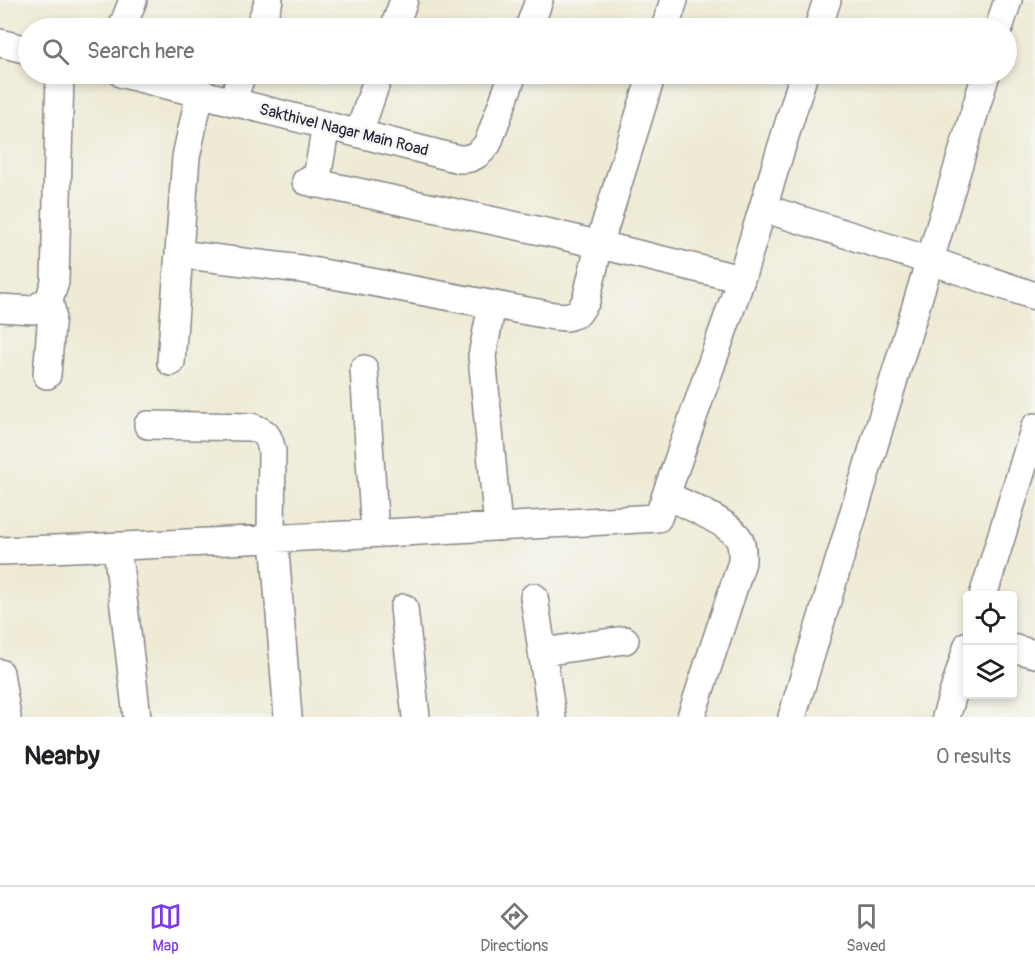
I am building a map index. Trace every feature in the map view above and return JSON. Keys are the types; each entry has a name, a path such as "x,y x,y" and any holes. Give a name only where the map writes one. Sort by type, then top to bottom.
{"street":[{"path":"126,18 133,0"},
{"path":"263,18 269,0"},
{"path":"398,18 404,0"},
{"path":"533,18 539,0"},
{"path":"668,18 674,0"},
{"path":"821,18 827,0"},
{"path":"1002,18 1008,0"},
{"path":"0,44 18,48"},
{"path":"47,375 52,313 49,300 55,282 60,84"},
{"name":"Sakthivel Nagar Main Road","path":"164,84 467,160 482,152 488,143 509,84"},
{"path":"232,102 238,84"},
{"path":"359,134 376,84"},
{"path":"180,254 301,269 567,317 578,313 586,301 598,245 649,84"},
{"path":"0,551 117,547 658,518 741,279 801,84"},
{"path":"792,717 983,84"},
{"path":"171,362 186,157 200,93"},
{"path":"326,125 311,182 555,234 741,279"},
{"path":"763,208 1035,296"},
{"path":"0,308 33,310 49,300"},
{"path":"492,305 482,356 498,527"},
{"path":"364,369 375,533"},
{"path":"148,425 251,427 264,432 270,441 272,451 271,530 274,538 288,717"},
{"path":"985,591 1034,434"},
{"path":"666,495 729,526 739,539 742,551 742,562 691,717"},
{"path":"117,547 137,717"},
{"path":"534,597 552,717"},
{"path":"404,608 416,717"},
{"path":"543,652 624,640"},
{"path":"1017,649 1035,654"},
{"path":"946,717 963,661"},
{"path":"0,673 7,717"}]}
